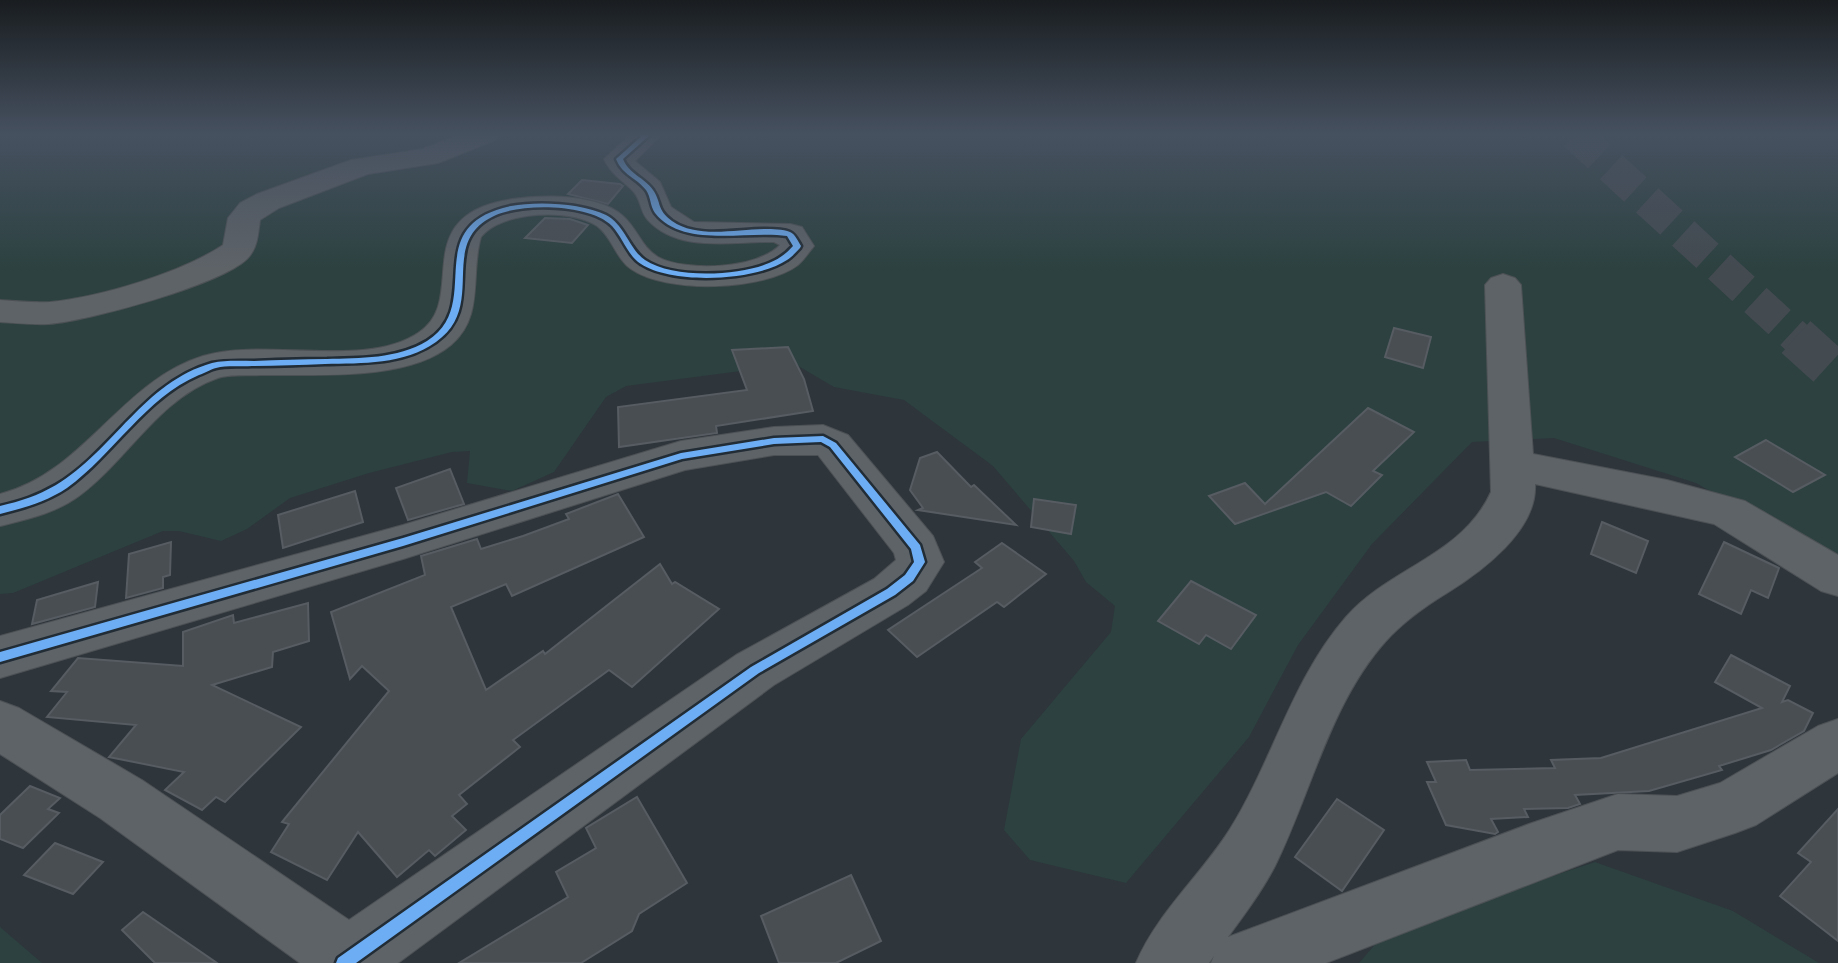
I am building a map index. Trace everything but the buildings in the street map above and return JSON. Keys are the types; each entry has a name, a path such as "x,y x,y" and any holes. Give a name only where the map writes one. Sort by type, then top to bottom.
{"street":[{"path":"0,311 49,313 103,303 210,269 235,252 240,244 244,218 251,210 327,179"},
{"path":"0,510 25,507 55,492 98,459 125,426 166,390 198,369 215,365 391,358 428,345 447,328 456,310 460,250 465,232 477,220 510,208 553,208 601,215 631,244 641,261 658,271 675,275 725,274 773,265 790,257 797,246 790,234 765,230 699,233 672,224 656,210 653,193 636,179"},
{"path":"1169,963 1252,849 1311,720 1350,648 1378,616 1417,587 1457,566 1485,542 1505,518 1513,492 1503,285"},
{"path":"0,657 403,542 681,456 774,441 823,439 833,445 916,548 920,562 909,578 891,592 755,670 346,961 121,799 0,725"},
{"path":"1511,464 1729,512 1838,578"},
{"path":"1244,963 1618,822 1677,824 1735,806 1838,743"}],"green space":[{"path":"0,179 1838,179 1838,563 1696,483 1554,438 1472,442 1372,544 1298,645 1249,737 1126,883 1030,860 1004,830 1021,739 1111,632 1115,606 1086,582 1074,561 993,466 904,400 834,387 788,360 741,371 626,386 606,397 554,472 512,491 467,483 470,451 452,452 369,473 290,498 247,529 221,541 179,531 163,531 13,593 0,594"},
{"path":"1595,862 1733,911 1819,963 1359,963 1386,932"},
{"path":"0,927 42,963 0,963"}],"tunnel":[{"path":"1624,179 1798,339"},
{"path":"1796,337 1838,375"}],"cycle path":[{"path":"0,510 33,502 62,486 87,466 158,396 184,378 215,365 368,360 399,355 428,344 445,330 454,316 465,236 475,224 497,212 533,206 592,212 614,224 644,263 678,274 701,276 749,272 786,258 797,246 790,234 720,234 686,230 658,212 649,189 637,179"},
{"path":"0,657 403,542 681,456 774,441 823,439 833,445 916,548 920,562 909,578 891,592 755,670 343,963"}]}
